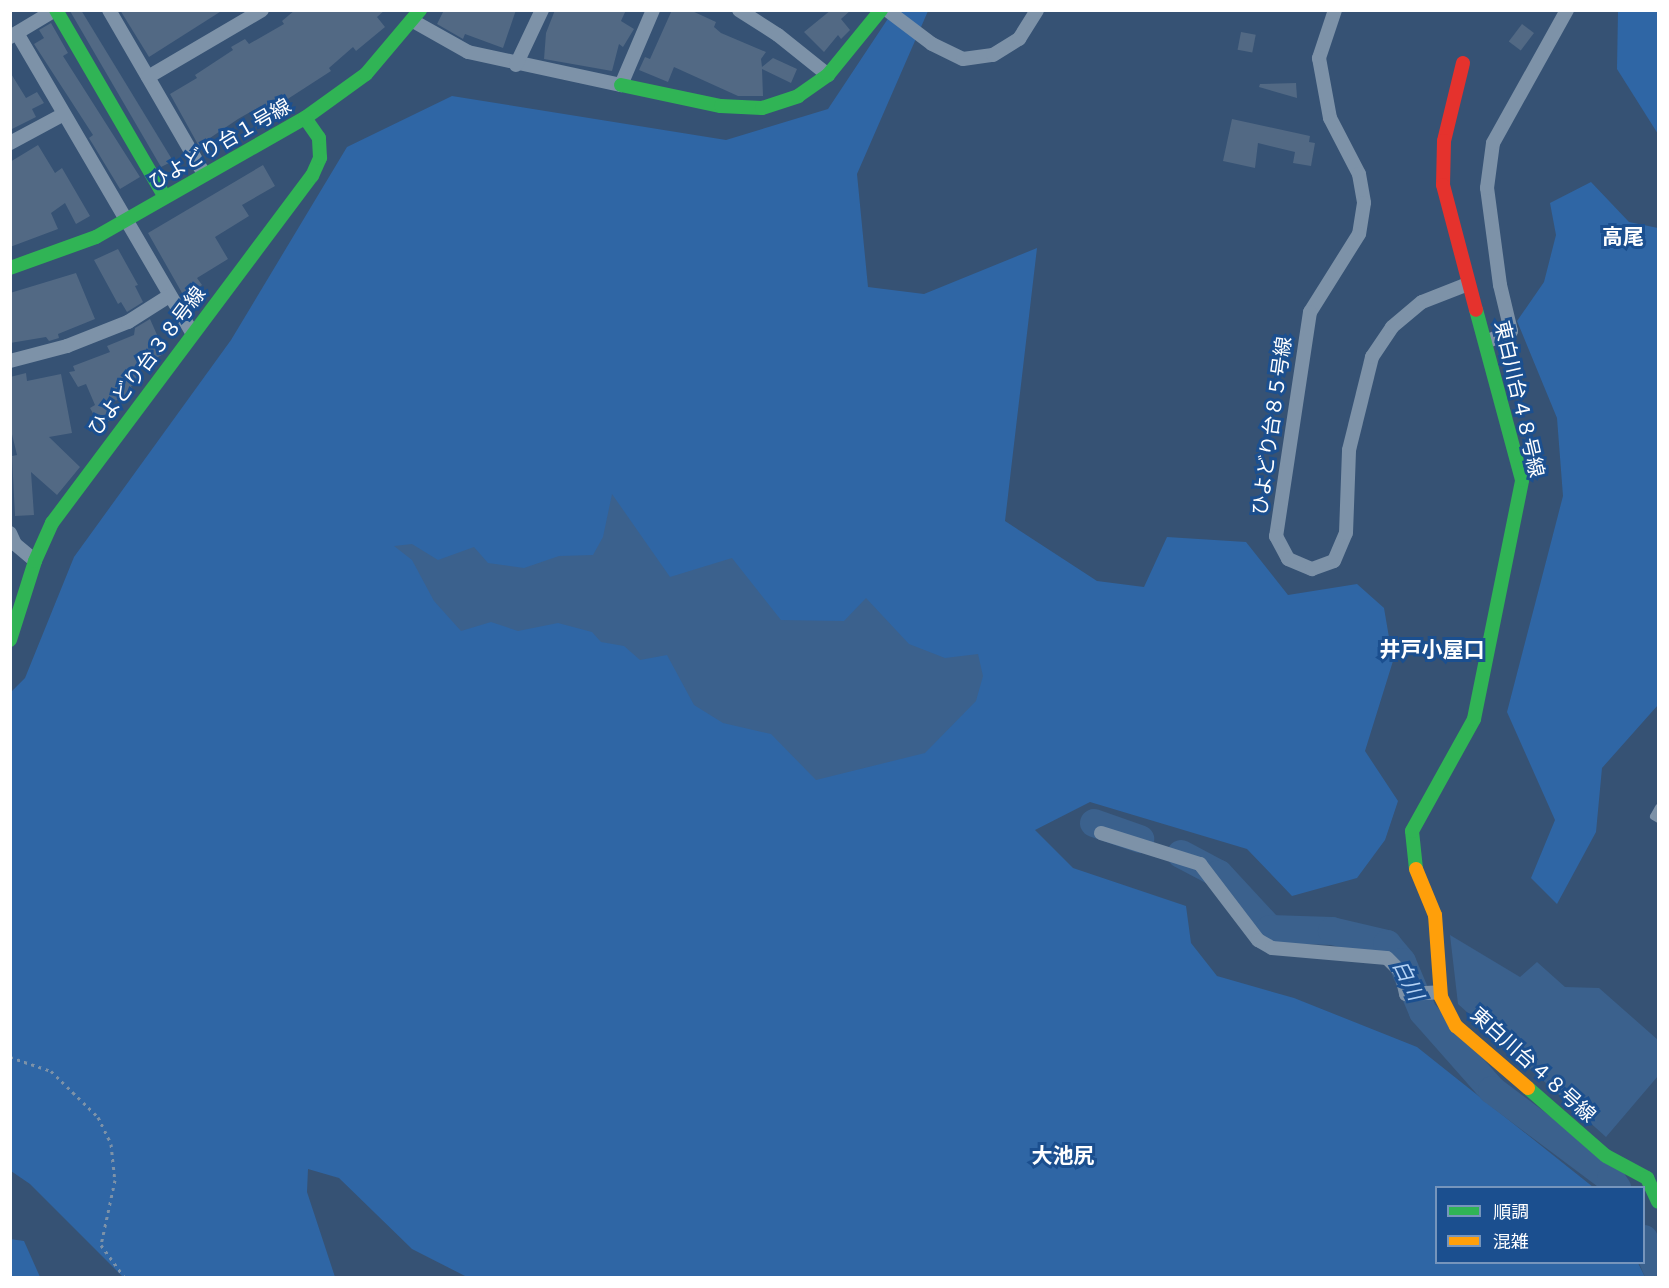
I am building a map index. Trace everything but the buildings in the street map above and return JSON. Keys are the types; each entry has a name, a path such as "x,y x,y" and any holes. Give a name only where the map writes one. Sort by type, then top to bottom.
{"street":[{"path":"165,197 55,10 14,35 64,114 192,333"},
{"path":"109,10 204,174"},
{"path":"148,77 262,10"},
{"path":"516,65 542,10"},
{"path":"621,85 653,10"},
{"path":"739,10 778,35 828,75"},
{"path":"416,16 468,52 516,65 721,106 762,108 798,96 828,75 881,10"},
{"path":"887,10 932,44 963,59 993,55 1019,39 1036,10"},
{"name":"ひよどり台８５号線","path":"1335,10 1319,58 1330,118 1359,174 1364,203 1359,234 1310,312 1276,536 1288,560 1312,569 1334,561 1346,533 1349,450 1372,357 1392,327 1422,303 1468,284"},
{"path":"1488,341 1511,331 1500,285 1487,188 1494,143 1567,10"},
{"name":"ひよどり台１号線","path":"10,268 96,237 305,118 366,74 416,16"},
{"name":"東白川台４８号線","path":"1463,63 1444,141 1443,185 1468,284 1488,341 1522,480 1474,718 1412,831 1415,867 1435,915 1440,992 1456,1026 1606,1156 1647,1178 1659,1202"},
{"path":"10,143 64,114"},
{"name":"ひよどり台３８号線","path":"10,640 35,561 52,523 192,333 312,176 320,158 319,138 305,118"},
{"path":"10,361 67,346 128,322 169,296"},
{"path":"10,533 15,544 35,561"},
{"path":"1101,833 1200,864 1258,940 1272,948 1387,958 1401,972 1406,994 1440,992"}],"lane":[{"path":"1659,807 1653,816 1659,819"}],"path":[{"path":"10,1057 51,1071 98,1117 111,1144 115,1180 101,1245 125,1278"}],"shaded area":[{"path":"893,11 928,11 857,174 868,287 924,294 1037,248 1005,521 1097,581 1144,587 1167,537 1246,542 1288,595 1357,584 1384,608 1393,661 1365,751 1398,801 1385,840 1357,878 1292,896 1247,849 1090,802 1035,830 1073,868 1186,906 1191,943 1217,976 1294,998 1417,1047 1592,1186 1435,1186 1435,1264 1638,1264 1645,1277 467,1277 412,1249 339,1178 308,1169 307,1192 335,1277 123,1277 30,1184 11,1171 11,692 25,678 74,557 231,340 347,147 452,96 726,140 828,109"},
{"path":"1618,11 1658,11 1658,134 1617,69"},
{"path":"1591,182 1629,222 1658,228 1658,705 1602,768 1596,832 1557,904 1531,878 1555,820 1507,712 1563,496 1557,418 1517,321 1544,282 1556,235 1550,203"},
{"path":"612,494 670,577 732,558 781,620 844,621 866,598 909,644 945,658 978,654 983,676 976,701 925,753 816,780 771,734 723,723 694,705 667,655 640,660 624,646 601,642 592,632 558,623 518,631 491,622 461,631 434,601 412,560 394,546 412,544 438,560 474,547 488,563 524,568 559,556 593,555 603,537"},
{"path":"1450,935 1520,977 1537,962 1565,987 1599,988 1658,1040 1658,1076 1606,1137 1458,1004"},
{"path":"10,1239 24,1241 40,1277 11,1277"}],"waterway":[{"name":"白川","path":"1094,823 1140,839"},
{"name":"白川","path":"1181,854 1219,874 1270,929 1332,931 1387,944 1402,962 1423,1012 1492,1090 1611,1179 1616,1186"},
{"name":"白川","path":"1645,1241 1658,1272"}],"traffic: fast":[{"path":"56,10 165,197"},
{"path":"10,268 96,237 305,118 366,74 420,10"},
{"path":"621,85 721,106 762,108 798,96 828,75 881,10"},
{"path":"10,640 35,561 52,523 312,176 320,158 319,138 305,118"},
{"path":"1416,869 1412,831 1474,719 1522,480 1476,310"},
{"path":"1528,1088 1606,1156 1647,1178 1658,1202"}],"traffic: slow":[{"path":"1416,869 1435,915 1441,997 1456,1026 1528,1088"}],"traffic: jam":[{"path":"1463,63 1444,141 1443,185 1476,310"}],"district":[{"name":"高尾","path":"1623,237"},
{"name":"井戸小屋口","path":"1432,650"},
{"name":"大池尻","path":"1063,1156"}]}
